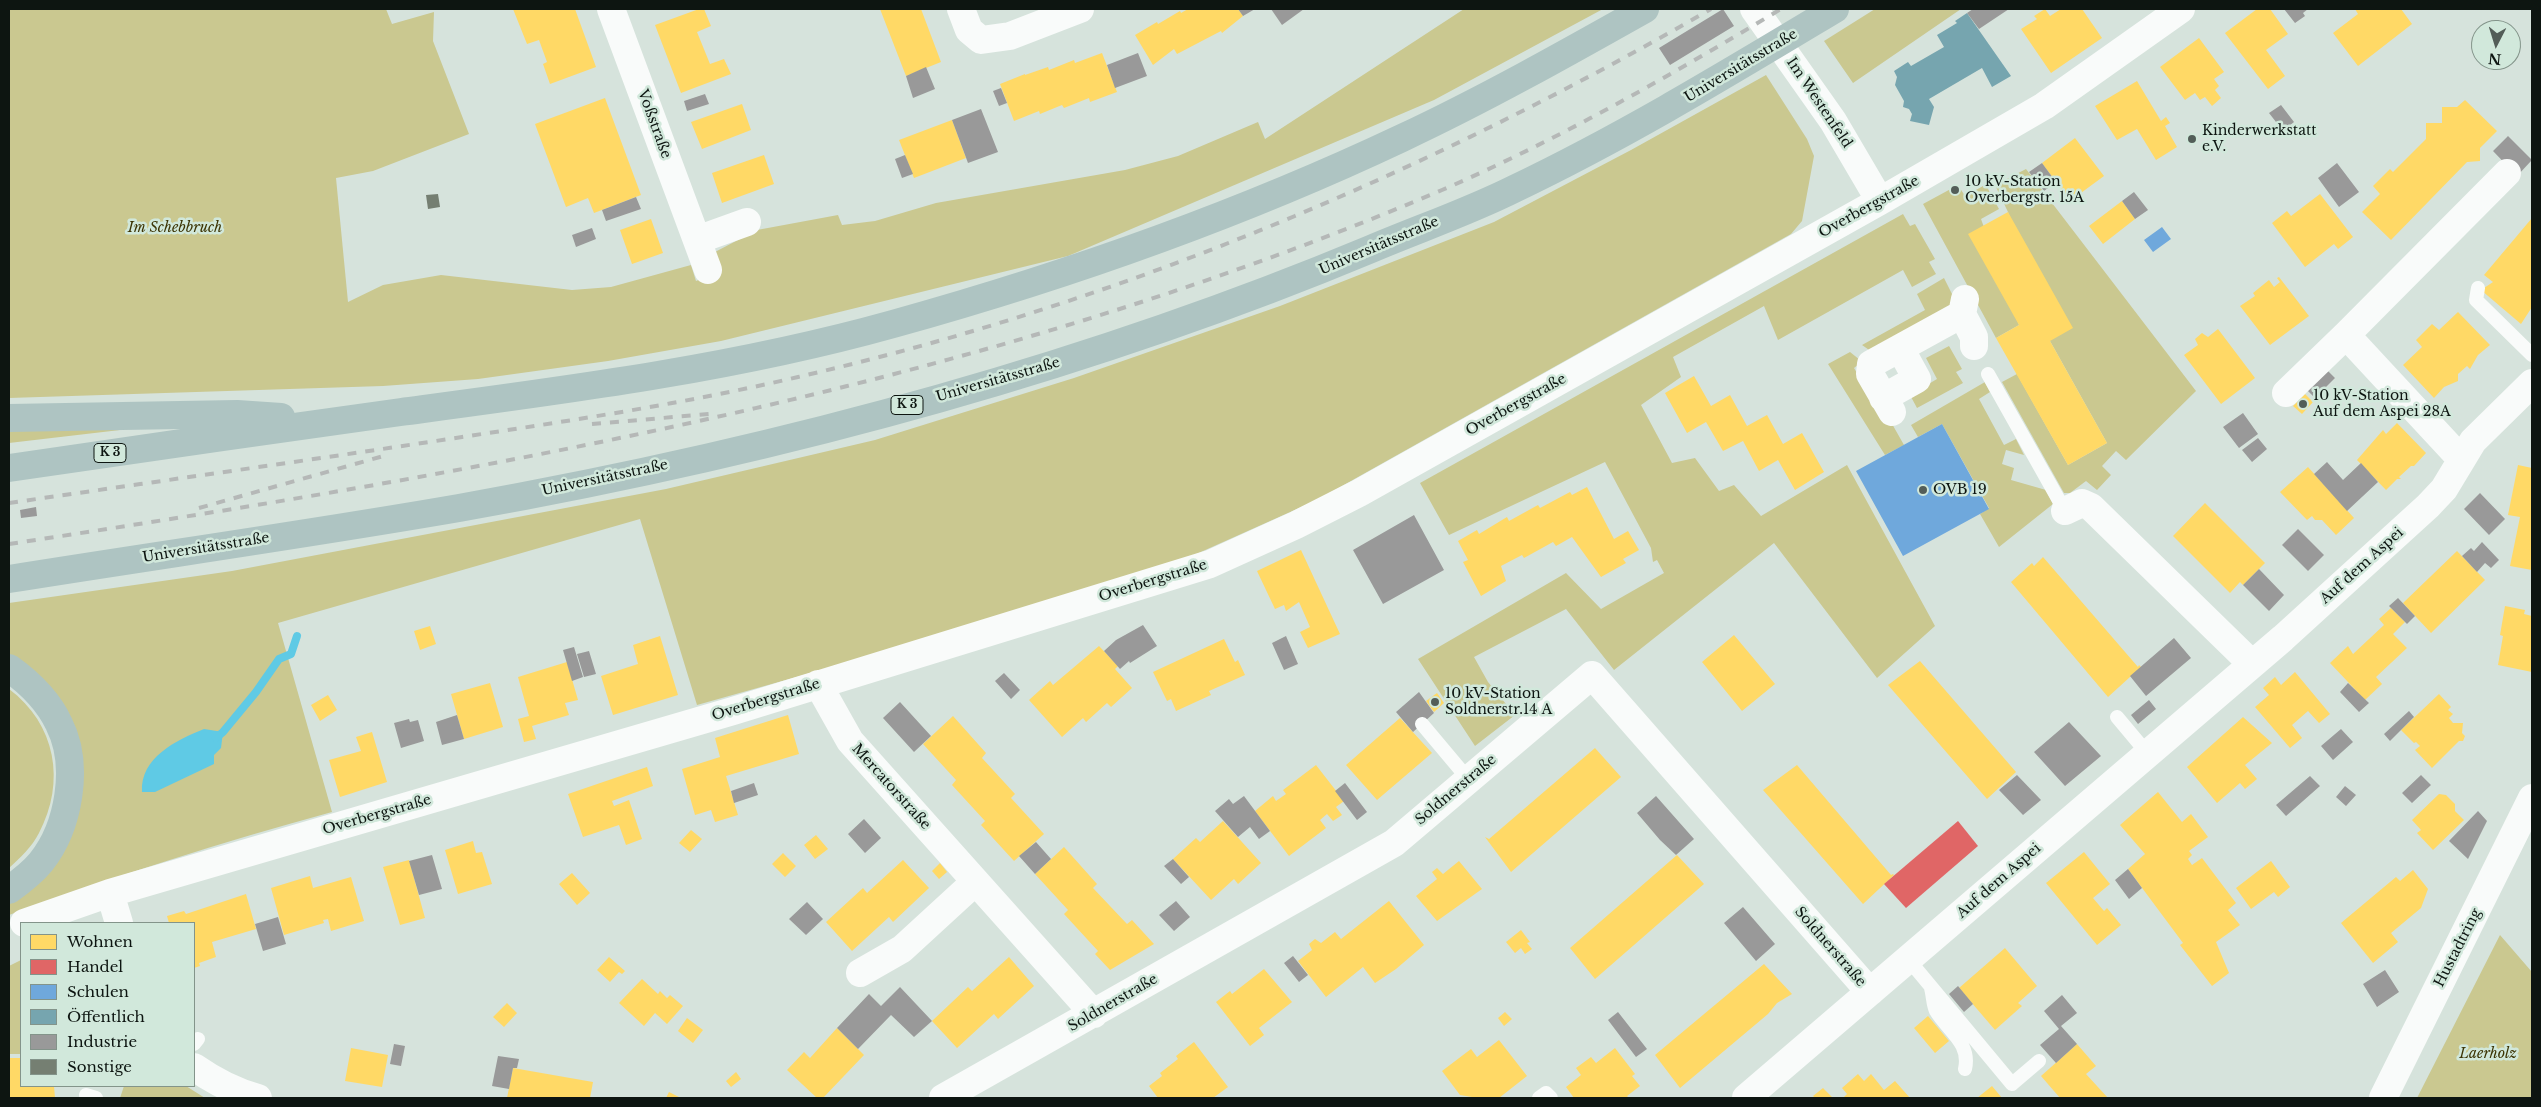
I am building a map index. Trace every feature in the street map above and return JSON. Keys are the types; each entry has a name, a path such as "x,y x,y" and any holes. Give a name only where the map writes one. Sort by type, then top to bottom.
{"highway":[{"name":"K 3","path":"9,468 541,394 712,366 890,325 1096,262 1296,185 1400,139 1513,83 1645,9"},
{"name":"Universitätsstraße","path":"9,579 459,508 614,477 794,437 1066,362 1212,312 1511,191 1681,102 1835,9"},
{"path":"9,418 237,414 338,421"},
{"path":"9,668 33,688 49,706 60,726 68,750 70,777 66,808 54,840 40,862 9,890"}],"street":[{"name":"Voßstraße","path":"611,9 708,270"},
{"path":"961,9 969,30 981,40 1010,36 1080,9"},
{"name":"Im Westenfeld","path":"1754,9 1834,121 1880,201"},
{"name":"Overbergstraße","path":"28,922 110,893 818,684 1210,564 1279,533 1398,471 1880,201 2044,106 2181,9"},
{"path":"2286,394 2507,173"},
{"path":"697,240 747,222"},
{"path":"1887,405 1918,379 1900,348 1964,323"},
{"path":"2346,336 2461,460"},
{"name":"Auf dem Aspei","path":"1746,1098 2252,664 2428,506 2444,489 2473,441 2532,383"},
{"path":"2065,510 2082,503 2091,507 2252,664"},
{"name":"Soldnerstraße","path":"942,1098 1094,1014 1394,842 1592,675 1870,992"},
{"name":"Mercatorstraße","path":"818,684 850,741 1094,1014"},
{"name":"Hustadtring","path":"2382,1098 2532,798"},
{"path":"860,972 902,949 975,882"},
{"path":"110,893 119,922"},
{"path":"195,1068 226,1086 258,1098"}],"lane":[{"path":"2478,288 2476,300 2532,355"},
{"path":"1988,374 2065,510"},
{"path":"2117,717 2148,754"},
{"path":"1422,724 1469,780"},
{"path":"1908,959 2012,1084 2039,1061"},
{"path":"1931,987 1935,1010 1963,1045 1967,1062 1965,1069"},
{"path":"1539,1098 1546,1093 1551,1098"}],"green space":[{"name":"Im Schebbruch","path":"9,9 386,9 392,24 434,12 433,41 469,134 373,171 336,178 348,302 383,285 441,275 572,290 611,287 691,265 696,281 722,271 715,252 757,230 838,215 842,225 875,221 936,203 1125,170 1178,156 1258,122 1265,139 1464,9 1603,9 1434,100 1068,256 721,341 608,361 478,379 383,386 9,398"},
{"path":"1875,9 1961,9 1853,83 1824,41"},
{"path":"1766,75 1807,139 1814,156 1802,221 1791,234 1317,500 1174,564 1006,618 697,705 640,519 278,623 332,812 169,860 9,915 9,901 80,777 9,657 9,603 232,571 666,489 875,440 1074,378 1280,306 1494,222 1631,150"},
{"path":"2026,169 2196,391 2126,460 2116,451 2102,466 2111,475 2097,490 2086,481 2070,493 2064,493 2002,382 2017,374 2068,465 2107,443 2050,341 2008,212 1995,185"},
{"path":"1958,185 1965,196 1983,186 1987,187 1999,209 1981,219 2019,325 1996,338 1923,204"},
{"path":"1903,214 1910,226 1915,224 1935,259 1929,262 1936,274 1912,287 1903,270 1778,340 1764,306 1673,357 1681,377 1641,405 1672,463 1695,458 1719,491 1734,485 1761,516 1847,465 1935,626 1877,678 1774,543 1614,670 1566,609 1474,657 1488,682 1515,715 1475,746 1418,659 1566,573 1601,609 1664,573 1657,560 1653,562 1651,548 1605,462 1449,535 1420,483"},
{"path":"1944,278 1957,304 1872,352 1862,345 1925,310 1917,294"},
{"path":"1949,346 1962,369 1956,372 1963,383 1917,408 1910,395 1937,379 1926,358"},
{"path":"1850,352 1860,360 1859,364 1854,368 1881,413 1887,415 1904,445 1885,455 1828,364"},
{"path":"1985,382 1990,392 1979,399 2004,445 2016,439 2024,455 2006,450 2002,464 2014,468 2011,480 2046,490 2053,504 1999,547 1980,514 1989,508 1942,424 1918,437 1911,425"},
{"path":"197,421 9,443 9,425"},
{"path":"9,689 25,703 37,719 46,736 52,755 54,774 47,814 39,833 29,848 9,868"},
{"name":"Laerholz","path":"2500,935 2532,972 2532,1098 2417,1098"},
{"path":"20,960 20,1054 9,1054 9,966"},
{"path":"124,1087 188,1087 205,1098 120,1098"}],"water":[{"path":"204,729 223,732 221,748 214,755 214,764 155,792 142,792 143,780 153,760 172,745"}],"building: Wohnen":[{"path":"513,9 575,9 596,67 550,84 543,64 547,62 539,40 527,44"},
{"path":"699,9 704,9 711,26 697,32 710,64 724,59 731,74 681,93 655,25"},
{"path":"880,9 921,9 941,62 906,76"},
{"path":"1188,9 1238,9 1243,16 1222,33 1221,31 1177,54 1174,49 1153,65 1135,35 1157,22 1158,24 1180,11 1181,13"},
{"path":"2045,9 2050,16 2061,9 2082,9 2102,38 2051,73 2021,29 2037,19 2034,16"},
{"path":"2257,9 2270,9 2288,34 2266,50 2285,76 2268,89 2225,33"},
{"path":"2355,9 2401,9 2412,24 2358,66 2333,33 2358,14"},
{"path":"2199,38 2224,72 2214,79 2219,86 2215,90 2221,98 2212,106 2205,97 2200,100 2195,93 2185,100 2160,67"},
{"path":"1102,53 1117,92 1090,102 1089,98 1064,108 1062,105 1040,114 1039,111 1014,121 1000,84 1048,67 1049,70 1074,60 1075,63"},
{"path":"2137,81 2161,121 2166,117 2170,123 2165,126 2177,147 2156,160 2137,129 2117,140 2095,106"},
{"path":"605,98 641,195 594,213 588,198 566,207 535,124"},
{"path":"2465,100 2497,131 2480,148 2480,161 2467,162 2391,240 2362,212 2380,194 2373,186 2390,169 2393,172 2426,139 2426,123 2442,123 2442,107 2457,107"},
{"path":"742,104 751,130 702,149 691,122"},
{"path":"952,120 966,158 914,178 899,140"},
{"path":"2075,138 2104,176 2070,201 2042,163"},
{"path":"764,155 774,184 722,203 712,173"},
{"path":"2320,194 2353,237 2338,249 2334,244 2305,267 2272,223 2287,211 2291,216"},
{"path":"2122,201 2135,219 2103,244 2089,226"},
{"path":"2008,212 2073,328 2050,341 2107,443 2068,465 1996,338 2019,325 1968,234"},
{"path":"2532,218 2532,307 2521,324 2481,290 2493,282 2484,275"},
{"path":"651,219 663,253 632,264 620,230"},
{"path":"2279,277 2309,316 2270,345 2240,306 2255,296 2253,293 2269,280 2274,287 2280,282 2277,278"},
{"path":"2458,312 2490,345 2478,355 2470,369 2467,366 2458,374 2458,381 2444,387 2434,398 2403,365 2422,347 2416,340 2432,324 2439,330"},
{"path":"2218,329 2255,378 2221,404 2184,355 2198,345 2195,339 2202,333 2208,337"},
{"path":"1694,376 1711,406 1730,395 1747,426 1767,415 1783,444 1802,433 1824,472 1795,490 1778,460 1759,471 1743,441 1723,451 1706,422 1687,433 1665,393"},
{"name":"10 kV-Station Auf dem Aspei 28A","path":"2305,394 2313,402 2302,414 2293,406"},
{"path":"2397,423 2426,453 2414,466 2411,466 2399,477 2401,479 2397,479 2386,490 2357,460 2383,430 2386,434"},
{"path":"2518,465 2532,468 2532,570 2510,566 2520,517 2508,515"},
{"path":"2308,467 2354,518 2336,535 2322,520 2315,520 2312,516 2307,520 2280,492"},
{"path":"1587,487 1614,539 1628,531 1639,550 1623,559 1626,563 1601,577 1572,537 1556,546 1553,542 1524,558 1522,555 1501,566 1506,581 1481,596 1463,562 1468,560 1458,541 1477,530 1479,534 1507,517 1509,521 1538,505 1540,508 1570,492 1572,495"},
{"path":"2205,503 2265,563 2243,585 2240,582 2230,593 2173,536"},
{"path":"1301,550 1340,634 1308,648 1300,632 1310,627 1299,602 1286,611 1284,605 1275,609 1257,571"},
{"path":"2457,551 2485,580 2431,633 2403,603"},
{"path":"2043,557 2138,667 2139,665 2141,667 2108,697 2011,582 2032,563 2034,566"},
{"path":"2505,606 2525,610 2524,614 2532,616 2532,672 2498,665 2503,636 2500,635"},
{"path":"2391,608 2405,622 2393,634 2407,648 2376,677 2382,684 2365,700 2330,663 2348,646 2353,654 2384,625 2379,619"},
{"path":"430,626 436,644 420,650 414,631"},
{"path":"1734,635 1775,684 1742,711 1702,662"},
{"path":"660,636 678,695 613,715 601,676 638,664 633,645"},
{"path":"1224,639 1235,662 1238,660 1245,675 1209,691 1211,695 1176,711 1171,699 1167,701 1153,672"},
{"path":"1099,646 1118,666 1115,669 1132,688 1111,707 1107,703 1086,722 1083,718 1062,737 1029,700 1050,681 1053,685"},
{"path":"1920,661 2016,772 1987,799 1888,685"},
{"path":"567,662 578,700 565,703 569,715 532,726 536,739 524,742 518,719 529,716 518,677"},
{"path":"2295,672 2330,714 2319,723 2308,711 2292,725 2302,738 2290,748 2255,707 2269,695 2263,688 2275,677 2281,685"},
{"path":"490,683 503,727 464,739 451,694"},
{"name":"10 kV-Station Soldnerstr.14 A","path":"1437,693 1444,703 1434,712 1426,701"},
{"path":"2439,694 2451,707 2448,710 2453,714 2449,718 2453,723 2463,723 2462,733 2465,736 2463,741 2459,741 2432,768 2415,750 2420,746 2416,742 2414,743 2401,730"},
{"path":"328,695 337,710 320,721 311,705"},
{"path":"788,715 799,754 726,776 738,815 715,822 711,810 695,815 682,769 720,757 715,738"},
{"path":"953,716 986,753 982,758 1015,794 1011,798 1044,834 1014,861 981,825 985,821 952,785 956,780 923,744"},
{"path":"2243,717 2272,743 2245,765 2257,779 2245,789 2240,783 2217,803 2187,767"},
{"path":"1400,718 1432,753 1377,800 1346,765"},
{"path":"372,732 387,782 340,797 329,760 361,751 356,737"},
{"path":"1595,748 1621,777 1511,872 1485,837 1489,839"},
{"path":"1316,765 1344,801 1336,807 1342,815 1333,821 1327,814 1320,820 1326,828 1289,856 1255,811 1273,796 1276,801 1286,794 1283,790"},
{"path":"1797,765 1891,875 1894,875 1863,904 1763,790"},
{"path":"647,767 653,786 612,801 614,806 629,800 642,839 626,845 619,825 583,837 568,794"},
{"path":"2158,792 2182,822 2191,814 2208,837 2189,851 2192,855 2188,859 2192,865 2202,858 2236,903 2228,910 2240,925 2216,942 2229,973 2212,986 2180,945 2183,943 2128,869 2145,854 2120,825"},
{"path":"2439,794 2446,795 2455,804 2455,811 2464,820 2433,850 2417,833 2421,830 2412,820"},
{"path":"1223,821 1261,863 1238,884 1234,879 1211,900 1173,859 1196,838 1200,842"},
{"path":"691,830 702,839 690,852 679,843"},
{"path":"816,835 828,849 815,859 804,845"},
{"path":"473,841 476,853 482,852 492,884 458,894 445,850"},
{"path":"1064,847 1097,884 1093,888 1127,924 1132,920 1154,944 1110,970 1095,954 1098,951 1064,914 1068,910 1035,874"},
{"path":"2084,852 2110,884 2093,898 2104,911 2107,908 2121,925 2097,945 2046,883"},
{"path":"783,853 796,866 785,877 772,864"},
{"path":"1677,855 1704,884 1595,979 1570,948"},
{"path":"409,860 425,918 400,925 383,867"},
{"path":"903,860 929,888 893,922 889,917 852,951 826,922 863,888 867,893"},
{"path":"1459,861 1482,889 1437,921 1416,896 1437,879 1432,872 1437,868 1443,874"},
{"path":"2271,861 2290,887 2278,897 2274,892 2251,909 2236,888"},
{"path":"940,863 947,872 939,879 932,871"},
{"path":"2413,870 2428,889 2421,908 2391,933 2398,942 2373,963 2341,923 2396,877 2400,881"},
{"path":"572,873 590,893 577,905 559,884"},
{"path":"310,876 313,888 351,877 364,921 331,931 328,919 323,920 324,923 284,935 271,888"},
{"path":"246,894 256,929 212,942 216,957 199,963 200,966 195,968 195,922 169,922 167,916 184,911 186,914"},
{"path":"1389,901 1424,945 1396,969 1375,983 1363,967 1326,997 1298,961 1312,950 1309,944 1315,939 1321,943 1335,932 1341,939"},
{"path":"1521,930 1530,942 1527,943 1532,949 1525,954 1521,948 1515,953 1506,942"},
{"path":"2005,948 2037,986 2018,1003 2022,1006 1995,1030 1959,988"},
{"path":"609,957 625,971 622,974 619,972 610,982 597,970"},
{"path":"1009,957 1034,986 998,1019 994,1014 957,1048 932,1021 968,987 972,991"},
{"path":"1764,964 1792,994 1777,1003 1768,1014 1680,1088 1655,1055"},
{"path":"1264,969 1292,1002 1259,1028 1264,1035 1250,1046 1216,1002 1230,991 1232,994"},
{"path":"642,979 658,994 660,991 667,998 670,995 683,1006 667,1024 655,1013 644,1026 619,1003"},
{"path":"507,1003 517,1013 504,1027 493,1017"},
{"path":"1505,1012 1512,1019 1504,1026 1498,1018"},
{"path":"1928,1016 1949,1041 1935,1053 1914,1028"},
{"path":"687,1018 703,1030 693,1043 678,1031"},
{"path":"837,1028 864,1055 823,1098 817,1098 787,1070 804,1052 810,1058"},
{"path":"1499,1040 1527,1076 1499,1098 1478,1098 1460,1095 1442,1071 1471,1049 1477,1057"},
{"path":"1194,1042 1228,1087 1213,1098 1158,1098 1149,1086 1162,1076 1160,1073 1178,1059 1176,1056"},
{"path":"2077,1044 2096,1066 2086,1074 2108,1098 2060,1098 2041,1076"},
{"path":"351,1048 388,1055 382,1087 345,1081"},
{"path":"1615,1048 1635,1074 1632,1076 1640,1086 1627,1096 1629,1098 1574,1098 1566,1087 1581,1075 1576,1068 1591,1057 1596,1063"},
{"path":"9,1058 20,1058 20,1087 54,1087 55,1098 9,1098"},
{"path":"513,1068 593,1082 590,1098 507,1098"},
{"path":"736,1072 741,1079 731,1087 726,1081"},
{"path":"1858,1074 1864,1081 1871,1074 1884,1090 1895,1081 1910,1098 1843,1098 1847,1094 1842,1088"},
{"path":"1992,1086 2002,1098 1977,1098"},
{"path":"1823,1088 1833,1098 1815,1098 1813,1096"},
{"path":"669,1092 681,1098 666,1098"}],"building: Handel":[{"path":"1958,821 1978,846 1906,908 1884,884"}],"building: Schulen":[{"path":"2162,227 2171,239 2153,252 2144,240"},
{"name":"OVB 19","path":"1942,424 1989,509 1903,556 1856,471"}],"building: Öffentlich":[{"path":"1967,13 2011,76 1992,87 1982,68 1929,99 1934,107 1929,125 1910,121 1912,114 1909,109 1903,107 1904,101 1895,85 1897,77 1894,71 1908,62 1911,66 1944,47 1937,35 1957,23 1955,21"}],"building: Industrie":[{"path":"1238,9 1255,9 1243,16"},
{"path":"1271,9 1304,9 1282,25"},
{"path":"1723,9 1734,26 1670,65 1659,48"},
{"path":"1973,9 2009,9 1979,29 1967,13"},
{"path":"2284,9 2308,9 2303,13 2305,16 2295,23"},
{"path":"1138,53 1147,76 1115,88 1107,65"},
{"path":"926,67 935,89 913,98 906,76"},
{"path":"1001,88 1007,103 999,106 993,91"},
{"path":"705,94 709,104 687,111 684,101"},
{"path":"2281,105 2294,122 2283,131 2269,113"},
{"path":"981,109 998,152 968,163 952,120"},
{"path":"2508,136 2532,160 2517,176 2493,151"},
{"path":"905,155 913,174 902,178 895,159"},
{"path":"2042,163 2056,182 2044,191 2029,172"},
{"path":"2337,163 2359,192 2339,207 2318,178"},
{"path":"2134,192 2148,210 2135,219 2122,201"},
{"path":"636,197 641,209 606,221 602,210"},
{"path":"592,228 596,239 576,247 572,235"},
{"path":"2326,369 2335,378 2315,398 2306,389"},
{"path":"2243,413 2258,434 2239,448 2223,427"},
{"path":"2258,438 2267,449 2252,462 2242,450"},
{"path":"2327,462 2343,480 2361,463 2378,482 2347,511 2314,474"},
{"path":"2480,493 2505,519 2489,535 2464,509"},
{"path":"36,507 37,516 21,518 20,510"},
{"path":"1414,515 1444,570 1383,604 1353,550"},
{"path":"2298,529 2324,555 2308,571 2282,545"},
{"path":"2482,542 2499,560 2491,568 2485,563 2477,572 2462,556 2471,548 2474,551"},
{"path":"2259,569 2284,595 2269,611 2243,585"},
{"path":"2398,598 2415,616 2407,624 2389,606"},
{"path":"1143,625 1157,646 1130,663 1129,661 1120,669 1104,651 1116,640"},
{"path":"1286,636 1298,664 1284,670 1272,643"},
{"path":"2174,638 2191,658 2146,696 2130,676"},
{"path":"574,647 583,677 572,681 563,650"},
{"path":"589,651 596,674 584,677 577,654"},
{"path":"1004,673 1020,690 1011,699 995,681"},
{"path":"2348,683 2369,703 2359,712 2340,692"},
{"path":"1419,692 1434,713 1413,732 1396,712"},
{"path":"2149,700 2156,709 2138,724 2131,715"},
{"path":"900,702 931,736 914,752 883,718"},
{"path":"2409,711 2414,717 2390,741 2384,734"},
{"path":"457,715 464,739 442,745 436,722"},
{"path":"409,719 410,722 418,720 424,741 401,748 394,723"},
{"path":"2069,722 2101,756 2065,786 2034,752"},
{"path":"2341,729 2353,742 2333,760 2321,746"},
{"path":"2017,775 2041,800 2023,815 1999,790"},
{"path":"2421,775 2431,785 2412,803 2402,793"},
{"path":"2310,776 2320,786 2286,816 2276,805"},
{"path":"754,783 758,795 734,803 731,791"},
{"path":"1345,783 1367,812 1357,820 1335,791"},
{"path":"2345,786 2356,795 2346,806 2336,797"},
{"path":"1244,796 1270,831 1259,839 1250,827 1238,837 1215,811 1229,799 1233,804"},
{"path":"1656,796 1694,839 1676,855 1660,840 1637,813"},
{"path":"2478,811 2487,821 2468,859 2449,841"},
{"path":"864,819 881,838 865,853 848,834"},
{"path":"1036,842 1051,859 1035,874 1019,856"},
{"path":"432,855 442,889 419,895 409,861"},
{"path":"1173,859 1189,877 1181,884 1164,866"},
{"path":"2128,869 2142,888 2129,899 2115,880"},
{"path":"1176,901 1190,917 1174,931 1159,915"},
{"path":"807,902 823,919 806,935 789,919"},
{"path":"1743,907 1775,944 1756,961 1724,923"},
{"path":"278,917 286,944 263,951 255,924"},
{"path":"1293,956 1308,975 1299,982 1284,963"},
{"path":"2385,970 2399,992 2377,1007 2363,984"},
{"path":"1958,986 1973,1004 1964,1012 1949,994"},
{"path":"900,987 932,1021 914,1037 891,1015 858,1049 837,1028 869,994 881,1006"},
{"path":"2062,995 2077,1013 2061,1026 2077,1044 2056,1063 2040,1045 2059,1029 2044,1011"},
{"path":"1618,1012 1647,1049 1636,1057 1608,1020"},
{"path":"394,1044 405,1046 401,1066 390,1064"},
{"path":"498,1056 519,1059 517,1068 513,1068 509,1089 492,1086"}],"building: Sonstige":[{"path":"438,194 440,207 428,209 426,195"}],"waterway":[{"path":"216,738 256,692 279,659 291,654 297,636"}],"railway":[{"path":"9,503 405,446 631,410 715,395 798,377 918,347 1036,311 1153,272 1268,227 1381,178 1493,126 1603,69 1711,9"},
{"path":"9,544 375,485 557,451 737,412 916,368 1094,317 1269,258 1442,190 1572,128 1698,58 1781,9"},
{"path":"592,424 709,414"},
{"path":"199,508 387,455"}],"place":[{"name":"Kinderwerkstatt e.V.","path":"2192,139"},
{"name":"10 kV-Station Overbergstr. 15A","path":"1955,190"},
{"name":"10 kV-Station Auf dem Aspei 28A","path":"2303,404"},
{"name":"OVB 19","path":"1923,490"},
{"name":"10 kV-Station Soldnerstr.14 A","path":"1435,702"}]}
